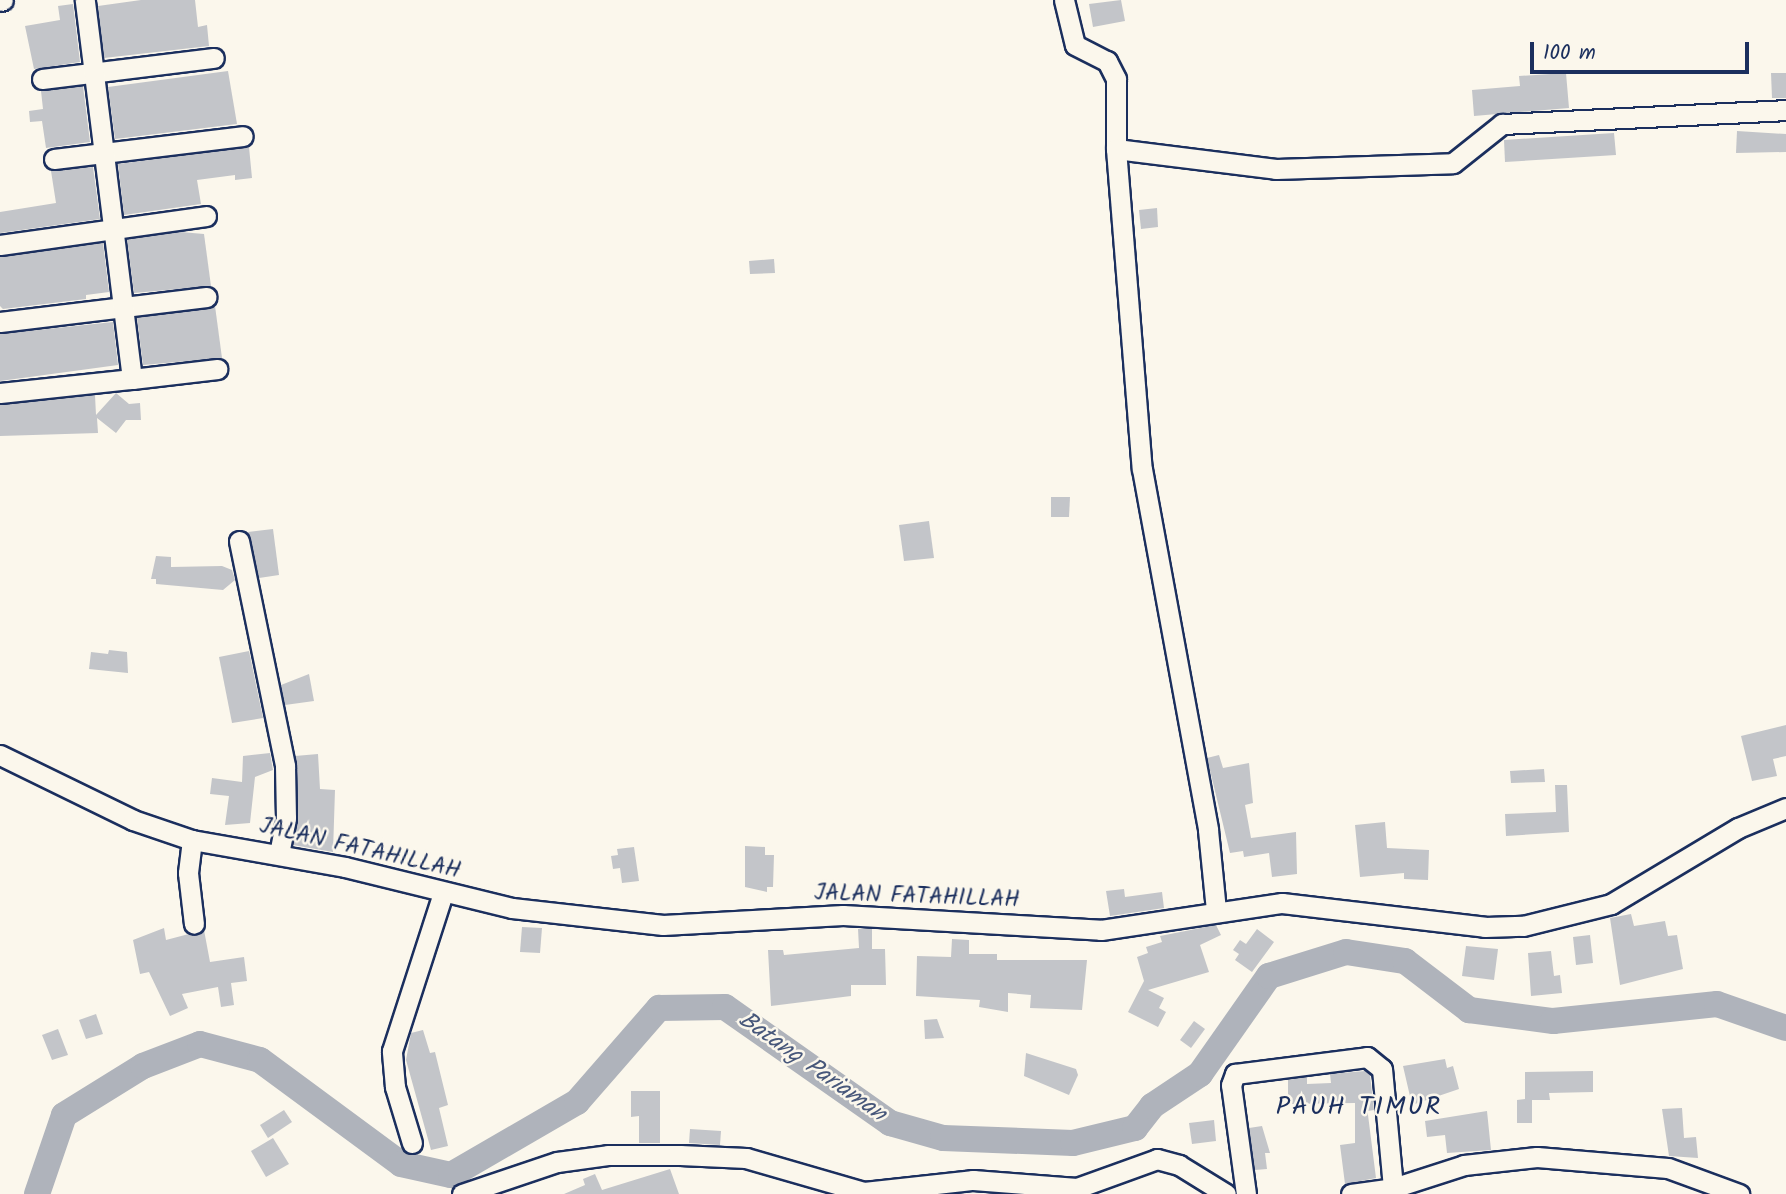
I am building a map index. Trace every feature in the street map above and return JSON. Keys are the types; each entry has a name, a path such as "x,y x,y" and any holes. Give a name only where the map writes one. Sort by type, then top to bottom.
{"street":[{"path":"85,0 132,379"},
{"path":"1064,0 1074,45 1114,69 1116,149 1143,477 1208,830 1216,910"},
{"path":"42,79 214,58"},
{"path":"1116,149 1276,169 1453,163 1502,124 1786,110"},
{"path":"54,159 243,136"},
{"path":"0,245 206,216"},
{"path":"0,322 206,297"},
{"path":"0,393 217,369"},
{"path":"239,541 285,766 286,818 279,854"},
{"name":"JALAN FATAHILLAH","path":"0,755 133,820 192,840 279,854 512,908 663,925 843,915 1101,930 1216,910 1303,904 1485,927 1542,923 1611,904 1738,828 1786,808"},
{"path":"192,840 188,873 194,924"},
{"path":"412,1143 395,1087 392,1051 443,894"},
{"path":"1246,1194 1231,1086 1235,1074 1367,1057 1382,1069 1393,1188"},
{"path":"462,1194 503,1189 568,1160 680,1155 746,1158 864,1192 973,1180 1077,1188 1157,1160 1179,1166 1226,1194"},
{"path":"1351,1194 1431,1186 1489,1160 1571,1158 1668,1168 1739,1194"}],"building":[{"path":"141,0 195,0 198,27 207,25 209,46 104,58 98,6"},
{"path":"1121,0 1125,21 1093,27 1089,4"},
{"path":"73,4 80,62 34,69 25,26 60,20 58,6"},
{"path":"228,71 237,124 115,139 108,87"},
{"path":"1566,73 1569,108 1474,116 1472,90 1520,86 1519,76"},
{"path":"1771,73 1786,73 1786,98 1772,98"},
{"path":"83,86 90,142 46,148 42,121 30,122 29,111 43,109 41,91"},
{"path":"1737,131 1786,134 1786,152 1736,153"},
{"path":"1614,133 1616,155 1505,162 1504,140"},
{"path":"249,147 252,178 235,180 235,175 197,180 201,204 124,215 118,164"},
{"path":"93,167 100,219 0,233 0,212 56,203 51,171"},
{"path":"1157,208 1158,227 1141,229 1139,210"},
{"path":"181,232 204,234 211,286 134,293 127,239"},
{"path":"103,243 109,292 86,295 86,299 3,309 0,306 0,257"},
{"path":"774,259 775,273 750,274 749,261"},
{"path":"215,306 222,358 143,365 137,318"},
{"path":"113,322 118,365 0,381 0,334"},
{"path":"116,393 129,404 140,403 141,420 126,420 116,433 97,418 98,433 0,436 0,405 95,395 96,415"},
{"path":"1051,497 1070,497 1069,517 1051,517"},
{"path":"929,521 934,558 904,561 899,525"},
{"path":"273,529 279,575 259,578 248,532"},
{"path":"156,556 171,557 171,567 222,566 232,570 235,580 223,590 156,584 156,579 151,579"},
{"path":"109,650 127,652 128,673 89,669 91,652 108,654"},
{"path":"249,651 263,718 232,723 219,657"},
{"path":"309,674 314,701 285,705 281,685"},
{"path":"1786,725 1786,756 1773,759 1777,776 1752,781 1741,736"},
{"path":"270,753 273,770 255,777 250,823 225,825 229,796 210,794 212,778 242,782 243,756"},
{"path":"318,754 320,789 335,790 333,852 293,845 298,818 295,756"},
{"path":"1219,755 1223,768 1249,763 1253,803 1245,805 1251,838 1296,832 1297,874 1272,877 1269,853 1244,857 1243,851 1230,853 1207,758"},
{"path":"1544,769 1545,782 1511,783 1510,771"},
{"path":"1555,785 1567,785 1569,832 1506,836 1505,814 1556,812"},
{"path":"1385,822 1387,848 1429,850 1428,880 1404,879 1404,873 1360,877 1355,825"},
{"path":"745,846 765,847 765,855 774,855 773,887 767,887 767,892 745,887"},
{"path":"634,847 639,881 622,883 620,868 613,869 611,856 618,855 617,849"},
{"path":"1124,889 1125,897 1162,892 1164,908 1110,916 1106,891"},
{"path":"1631,914 1634,926 1665,921 1668,936 1677,935 1683,969 1620,985 1610,918"},
{"path":"1216,925 1221,935 1200,945 1209,972 1148,990 1164,998 1159,1008 1166,1012 1158,1027 1128,1012 1144,981 1137,957 1148,953 1146,947 1162,942 1160,936"},
{"path":"522,927 542,928 540,953 520,952"},
{"path":"164,928 166,940 204,930 210,962 244,957 247,981 231,983 234,1005 221,1007 218,987 182,994 188,1008 170,1016 149,972 140,974 133,940"},
{"path":"858,929 872,929 872,949 885,949 886,985 851,985 851,996 771,1006 768,950 783,950 784,955 859,948"},
{"path":"1257,929 1274,942 1252,972 1235,960 1239,954 1233,950 1240,940 1246,944"},
{"path":"1590,935 1593,963 1576,965 1573,937"},
{"path":"952,939 969,940 969,954 997,954 997,960 1087,960 1082,1010 1030,1008 1031,995 1008,993 1008,1012 979,1007 980,1000 916,996 917,956 951,957"},
{"path":"1466,946 1498,949 1494,980 1462,976"},
{"path":"1551,951 1554,976 1560,975 1562,993 1531,996 1528,953"},
{"path":"96,1014 103,1034 86,1039 79,1020"},
{"path":"937,1019 944,1038 925,1039 924,1020"},
{"path":"1194,1021 1205,1029 1191,1048 1180,1040"},
{"path":"58,1029 68,1055 52,1060 42,1035"},
{"path":"423,1030 430,1053 435,1052 448,1105 439,1108 448,1146 431,1150 406,1060 411,1033"},
{"path":"1026,1053 1076,1069 1078,1075 1069,1095 1024,1076"},
{"path":"1445,1059 1447,1068 1453,1066 1459,1089 1412,1105 1403,1066"},
{"path":"1365,1071 1370,1075 1374,1110 1368,1111 1368,1115 1376,1178 1345,1184 1340,1145 1355,1143 1355,1103 1288,1104 1288,1080 1307,1077 1307,1084 1331,1083 1330,1074"},
{"path":"1593,1071 1593,1092 1549,1093 1550,1100 1532,1100 1532,1123 1517,1123 1517,1100 1525,1099 1525,1072"},
{"path":"631,1091 660,1091 660,1143 639,1143 639,1116 631,1117"},
{"path":"1682,1108 1684,1138 1696,1137 1698,1158 1669,1156 1662,1109"},
{"path":"284,1110 292,1122 268,1138 260,1125"},
{"path":"1487,1111 1491,1150 1447,1153 1445,1135 1427,1137 1425,1121"},
{"path":"1214,1120 1216,1141 1192,1144 1189,1123"},
{"path":"1262,1126 1270,1153 1265,1153 1267,1169 1255,1170 1249,1128"},
{"path":"690,1129 721,1131 720,1145 689,1143"},
{"path":"273,1138 289,1164 266,1177 251,1151"},
{"path":"670,1169 679,1194 564,1194 585,1185 583,1179 595,1174 602,1190"}],"waterway":[{"name":"Batang Pariaman","path":"37,1194 64,1115 143,1066 200,1044 260,1060 401,1164 451,1175 577,1102 659,1008 725,1007 890,1123 943,1138 1073,1143 1135,1128 1152,1106 1200,1074 1269,976 1346,952 1405,961 1469,1010 1553,1021 1717,1004 1786,1028"}],"district":[{"name":"PAUH TIMUR","path":"1359,1108"}]}
